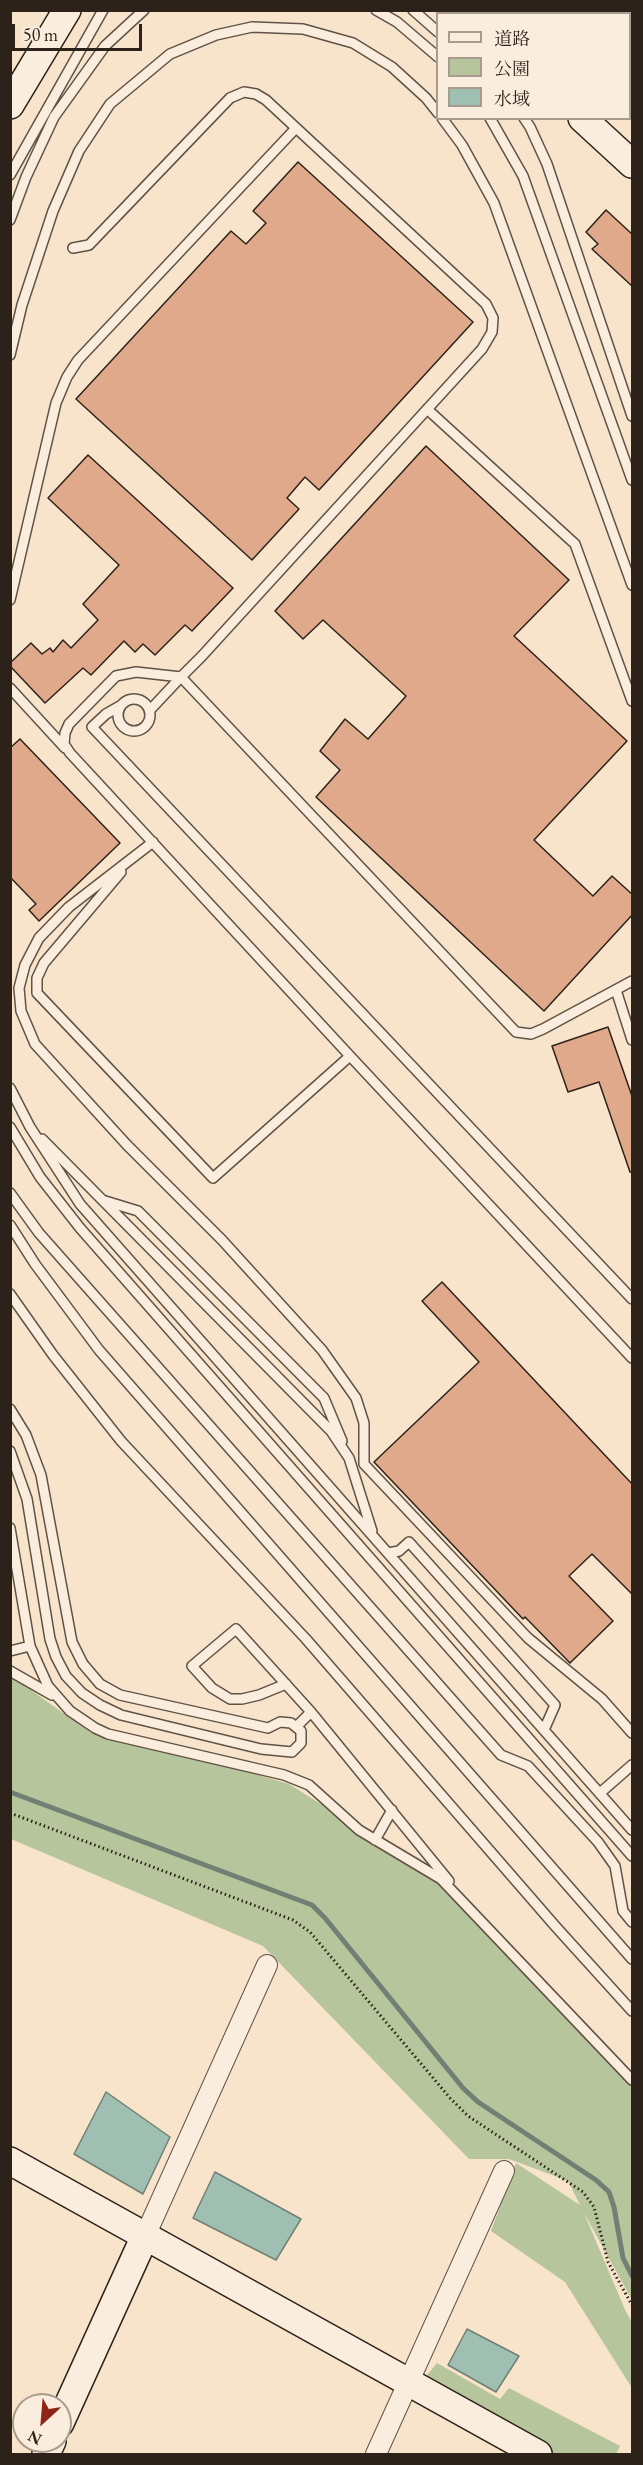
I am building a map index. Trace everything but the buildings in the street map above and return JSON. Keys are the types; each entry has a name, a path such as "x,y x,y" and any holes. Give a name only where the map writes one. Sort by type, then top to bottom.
{"street":[{"path":"10,105 67,10"},
{"path":"584,120 633,164"},
{"path":"72,2397 267,1965"},
{"path":"10,2161 538,2454"},
{"path":"376,2454 504,2171"}],"lane":[{"path":"10,175 103,10"},
{"path":"10,220 26,177 54,117 105,46 144,10"},
{"path":"376,10 397,22 436,55"},
{"path":"414,10 436,30"},
{"path":"10,356 22,305 53,210 79,151 110,104 170,54 216,35 252,27 303,29 353,44 392,67 426,98 436,110"},
{"path":"73,248 89,245 230,98 244,92 256,94 266,100 486,304 493,318 492,332 483,349 150,710"},
{"path":"443,120 462,145 494,203 633,585"},
{"path":"491,120 523,176 633,480"},
{"path":"525,120 547,165 633,416"},
{"path":"10,600 56,403 66,377 78,360 296,128"},
{"path":"427,409 575,544 633,700"},
{"path":"70,753 64,744 69,724 116,676 136,672 181,677 502,1020 516,1032 531,1034 632,981"},
{"path":"10,688 633,1358"},
{"path":"120,706 119,722 122,726 131,732 146,727 151,717 150,710 145,702 134,699 129,699 106,714 92,727 633,1299"},
{"path":"153,842 69,907 39,938 25,965 19,988 21,1011 35,1044 127,1145 222,1240 322,1350 356,1398 364,1423 364,1464 528,1638 602,1699 633,1733"},
{"path":"133,858 44,963 37,978 38,993 213,1178 350,1056"},
{"path":"616,990 633,1040"},
{"path":"10,1089 30,1127 80,1204 633,1830"},
{"path":"10,1126 40,1177 80,1228 633,1856"},
{"path":"30,1127 331,1431 349,1458"},
{"path":"10,1193 39,1233 501,1755 528,1766 598,1842 615,1866 623,1911 633,1922"},
{"path":"102,1200 138,1211 324,1398 349,1458 374,1537"},
{"path":"10,1225 35,1264 99,1350 633,1959"},
{"path":"10,1294 53,1355 121,1441 306,1639 556,1927 633,2011"},
{"path":"10,1409 26,1435 41,1474 72,1642 83,1664 100,1683 120,1695 268,1728 280,1722 291,1723 301,1731 301,1743 292,1752 284,1753 121,1715 82,1693 66,1676 56,1658 50,1639 27,1499 10,1451"},
{"path":"10,1528 30,1646 43,1677 56,1698"},
{"path":"388,1553 399,1551 409,1542 555,1705 544,1730"},
{"path":"286,1684 259,1695 230,1699 212,1688 192,1666 236,1629 286,1684 311,1712 465,1902"},
{"path":"10,1651 30,1646"},
{"path":"10,1671 56,1698 81,1720 108,1734 284,1775 309,1785 359,1830 441,1879 633,2080"},
{"path":"296,1727 311,1712"},
{"path":"600,1793 633,1765"},
{"path":"375,1840 392,1810"}],"path":[{"path":"10,1813 293,1920 310,1932 450,2098 468,2116 583,2192 594,2207 608,2262 633,2306"}],"green space":[{"path":"10,1675 91,1733 210,1761 289,1784 343,1818 443,1885 632,2086 632,2300 584,2213 632,2322 632,2388 565,2282 491,2231 516,2163 580,2205 568,2181 509,2159 469,2159 263,1946 11,1839"},
{"path":"437,2363 500,2399 509,2388 620,2446 616,2454 548,2454 424,2379"}],"water":[{"path":"106,2092 170,2137 143,2194 74,2154"},
{"path":"215,2172 301,2219 276,2260 193,2218"},
{"path":"467,2329 519,2356 496,2392 448,2365"}],"waterway":[{"path":"10,1792 312,1905 463,2088 478,2102 596,2180 609,2192 623,2258 632,2276"}]}
